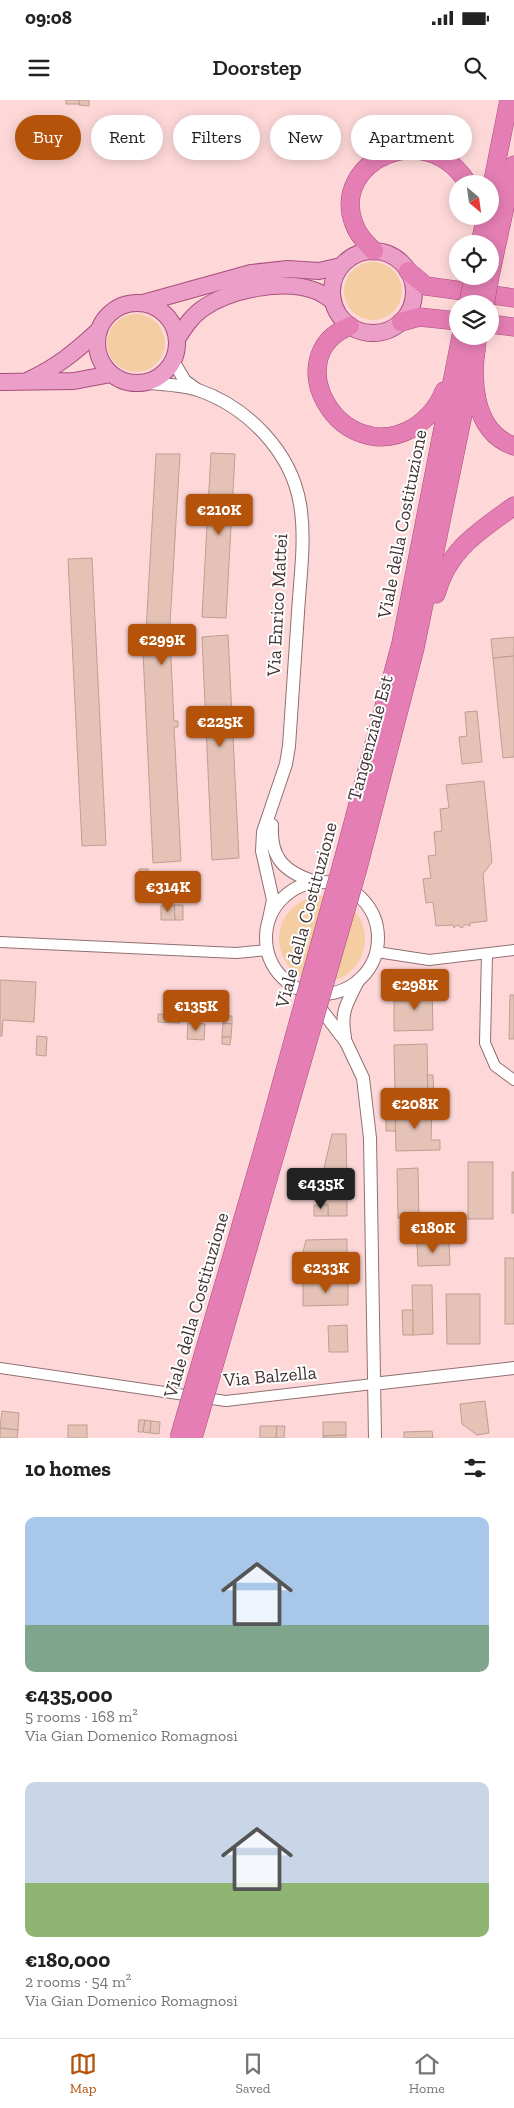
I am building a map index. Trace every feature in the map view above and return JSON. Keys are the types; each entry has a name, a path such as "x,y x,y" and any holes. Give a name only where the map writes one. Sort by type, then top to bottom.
{"highway":[{"path":"494,175 509,100"},
{"path":"374,251 360,236 350,211 350,197 355,184 372,163 388,154 406,149 422,150 436,154 449,161 464,175"},
{"path":"488,235 514,165"},
{"path":"493,235 514,208"},
{"path":"408,271 426,286 514,298"},
{"path":"401,322 419,316 449,320"},
{"path":"499,325 514,327"},
{"path":"350,326 337,331 321,354 317,368 318,382 321,396 332,414 348,428 363,435 377,437 392,436 408,431 422,423 442,398 467,345"},
{"name":"Viale della Costituzione","path":"193,1438 350,866 400,643 449,398 467,345"},
{"path":"468,345 480,414 491,431 507,444 514,446"},
{"name":"Viale della Costituzione","path":"415,648 468,345"},
{"path":"415,648 426,627 440,576 448,563 470,539 514,506"},
{"name":"Tangenziale Est","path":"350,866 415,648"},
{"name":"Viale della Costituzione","path":"180,1438 263,1150 350,866"}],"main road":[{"path":"143,303 156,308 166,315 173,326 177,339 176,350 173,361 162,374 146,383 133,384 121,381 111,374 103,366 98,355 96,343 98,332 103,321 111,312 120,306 143,303 251,274 288,269 319,271 341,266 356,255 374,251 388,254 400,261 408,271 413,284 414,298 409,311 401,322 390,329 376,333 362,332 350,326 339,315 333,301 332,289 335,277 341,266"},
{"path":"177,339 200,310 226,296 253,288 270,286 316,290 333,301"},
{"path":"24,382 48,372 67,359 98,332"},
{"path":"0,382 74,381 111,374"}],"street":[{"path":"173,361 185,381 198,390"},
{"path":"146,383 198,390"},
{"name":"Via Enrico Mattei","path":"198,390 230,406 260,428 285,462 300,502 302,556 289,746 286,764 263,832 262,851 273,900 269,919"},
{"name":"Via Enrico Mattei","path":"273,806 271,841 275,852 288,870 296,876 316,882"},
{"path":"346,1042 342,1022 345,1006 358,981 370,968 377,952 379,936 376,921 364,901 346,887 331,882 316,882 300,886 287,894 276,905 269,919 266,940 273,964 282,977 294,986 308,992 326,994 343,990 358,981"},
{"path":"0,942 236,953 268,950"},
{"path":"377,952 429,960 514,950"},
{"path":"487,954 484,1043 495,1066 514,1080"},
{"path":"308,992 346,1042 363,1078 370,1138 375,1438"},
{"name":"Via Balzella","path":"0,1368 226,1401 514,1368"}],"shaded area":[{"path":"367,262 379,262 394,270 402,285 402,297 394,312 379,320 367,320 352,312 344,297 344,285 352,270"},
{"path":"136,314 147,316 160,327 165,343 163,354 152,367 136,372 125,370 112,359 107,343 109,332 120,319"},
{"path":"314,896 330,896 339,899 353,908 362,922 365,939 362,956 353,970 339,979 330,982 314,982 298,975 286,963 279,947 279,931 286,915 298,903"}],"building":[{"path":"66,100 80,100 79,104 66,104"},
{"path":"80,100 89,100 89,106 79,105"},
{"path":"211,453 235,454 226,618 202,617"},
{"path":"156,454 180,454 170,624 170,627 175,627 175,632 170,632 170,639 174,721 178,721 178,727 174,727 181,861 153,863 142,632 146,632"},
{"path":"92,558 106,845 82,846 68,559"},
{"path":"228,635 239,858 212,860 202,637"},
{"path":"514,637 514,656 493,658 491,639"},
{"path":"514,656 514,757 503,758 493,658"},
{"path":"477,711 482,762 462,764 459,737 467,736 465,712"},
{"path":"484,781 492,862 483,874 487,921 470,923 470,926 466,924 462,928 457,925 454,928 453,925 436,926 433,902 426,903 423,879 431,878 428,856 436,855 434,832 442,831 440,809 449,808 446,785"},
{"path":"139,869 148,869 149,886 140,886"},
{"path":"174,905 183,905 183,920 175,920"},
{"path":"174,905 175,920 161,920 161,906"},
{"path":"0,980 36,982 34,1022 3,1020 2,1036 0,1036"},
{"path":"413,986 414,1001 394,1001 400,989"},
{"path":"413,986 432,986 433,1030 394,1031 394,1001 414,1001"},
{"path":"182,991 213,992 212,1012 181,1011"},
{"path":"510,995 514,995 514,1039 509,1039"},
{"path":"195,1012 199,1012 199,1023 194,1023"},
{"path":"158,1014 180,1015 180,1023 158,1022"},
{"path":"223,1016 232,1016 232,1024 223,1023"},
{"path":"188,1023 205,1024 204,1040 187,1039"},
{"path":"223,1023 232,1024 231,1037 222,1037"},
{"path":"37,1036 47,1037 46,1056 36,1055"},
{"path":"222,1037 231,1037 230,1045 222,1044"},
{"path":"427,1044 428,1091 395,1091 394,1045"},
{"path":"427,1075 433,1075 434,1095 431,1095 431,1101 395,1101 395,1091 428,1091"},
{"path":"386,1103 395,1103 396,1131 386,1131"},
{"path":"432,1108 431,1140 440,1140 440,1150 396,1151 395,1109"},
{"path":"332,1134 346,1134 347,1177 322,1177"},
{"path":"468,1162 493,1162 493,1219 468,1219"},
{"path":"418,1168 419,1217 398,1218 397,1169"},
{"path":"512,1172 514,1172 514,1213 512,1213"},
{"path":"324,1194 347,1194 347,1216 328,1216 328,1205 324,1205"},
{"path":"314,1205 328,1205 328,1216 314,1216"},
{"path":"347,1239 347,1263 300,1264 306,1240"},
{"path":"449,1242 450,1265 418,1266 417,1243"},
{"path":"505,1258 514,1258 514,1324 505,1324"},
{"path":"348,1282 348,1305 303,1306 303,1283"},
{"path":"412,1285 432,1285 433,1334 413,1335"},
{"path":"446,1294 480,1294 480,1344 447,1344"},
{"path":"402,1310 413,1310 413,1335 403,1335"},
{"path":"347,1325 348,1352 329,1352 328,1326"},
{"path":"485,1401 489,1433 477,1435 462,1424 460,1404"},
{"path":"2,1411 19,1413 18,1430 0,1428"},
{"path":"139,1420 145,1420 143,1432 138,1432"},
{"path":"145,1420 151,1421 150,1433 143,1432"},
{"path":"151,1421 160,1422 159,1434 150,1433"},
{"path":"323,1422 346,1422 346,1435 323,1436"},
{"path":"68,1425 87,1425 87,1438 68,1438"},
{"path":"260,1426 277,1426 276,1438 260,1438"},
{"path":"277,1426 285,1426 284,1438 276,1438"},
{"path":"0,1428 18,1430 17,1438 0,1438"},
{"path":"432,1431 433,1438 404,1438 404,1432"},
{"path":"346,1435 346,1438 323,1438 323,1436"}]}
